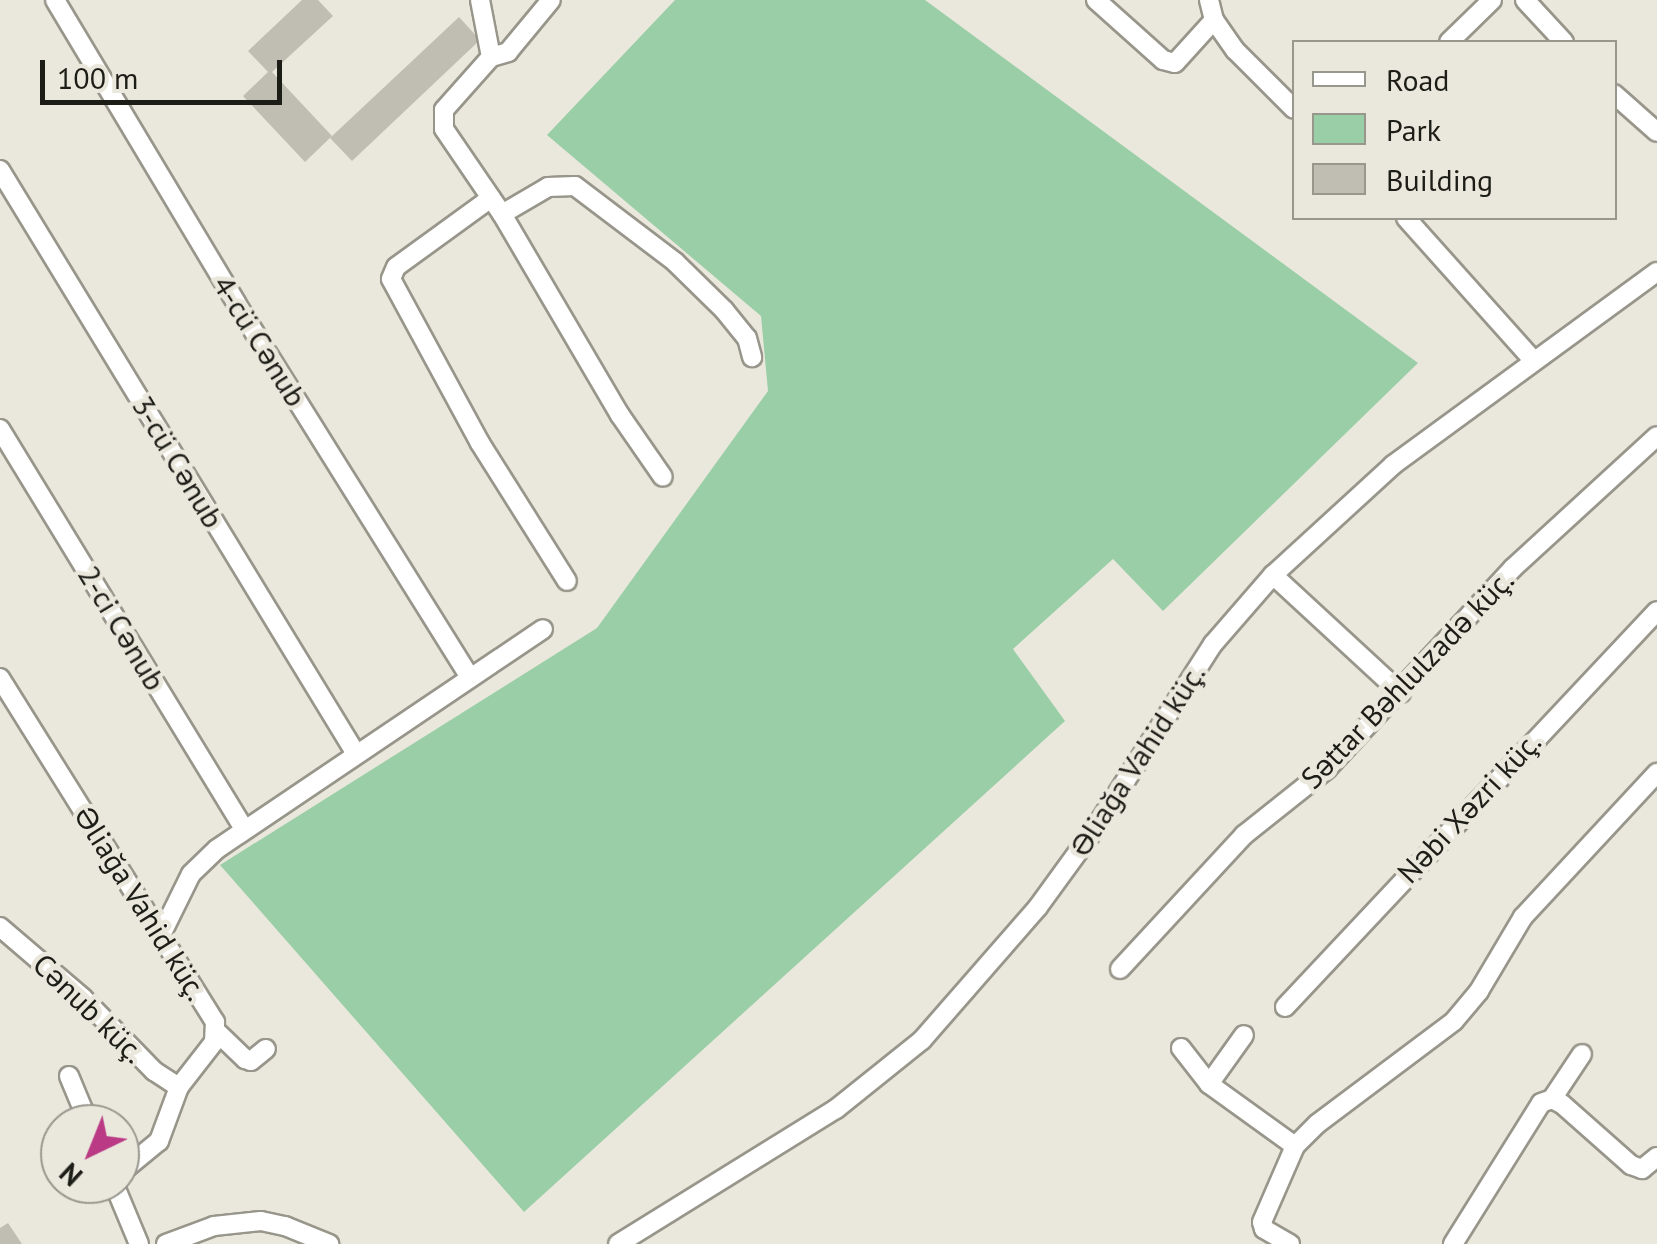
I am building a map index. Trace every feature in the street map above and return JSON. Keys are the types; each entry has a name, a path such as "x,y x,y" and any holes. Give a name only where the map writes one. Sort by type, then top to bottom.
{"street":[{"name":"4-cü Cənub","path":"55,0 236,303 470,678"},
{"path":"480,0 491,57"},
{"path":"551,0 508,52 491,57 442,118 620,416 663,477"},
{"path":"1096,0 1163,60 1175,63 1214,20"},
{"path":"1209,0 1214,20 1244,62 1292,107"},
{"path":"1452,40 1492,0"},
{"path":"1524,0 1562,40"},
{"path":"1617,97 1657,132"},
{"name":"3-cü Cənub","path":"0,170 356,754"},
{"path":"567,580 480,443 391,280 396,267 496,206 548,187 576,186 676,262 747,338 752,357"},
{"path":"1408,220 1533,360"},
{"name":"Əliağa Vahid küç.","path":"618,1244 821,1118 881,1076 922,1040 1038,907 1094,830 1213,644 1273,576 1393,465 1657,272"},
{"name":"2-ci Cənub","path":"0,428 244,828"},
{"name":"Səttar Bəhlulzadə küç.","path":"1120,969 1244,835 1310,784 1401,693 1513,568 1657,436"},
{"path":"1273,576 1401,693"},
{"name":"Nəbi Xəzri küç.","path":"1285,1006 1657,611"},
{"path":"160,937 191,874 244,828 544,629"},
{"name":"Əliağa Vahid küç.","path":"0,678 215,1022 214,1042 179,1088 158,1141 140,1156"},
{"path":"1290,1244 1264,1229 1262,1222 1295,1146 1317,1124 1454,1021 1479,992 1523,917 1657,773"},
{"name":"Cənub küç.","path":"0,927 83,998 154,1071 179,1088"},
{"path":"217,1032 245,1059 251,1061 266,1049"},
{"path":"1209,1084 1244,1034"},
{"path":"1181,1048 1209,1084 1295,1146"},
{"path":"1453,1244 1521,1130 1541,1103 1552,1100 1582,1054"},
{"path":"70,1076 81,1104"},
{"path":"1552,1100 1631,1165 1642,1169 1657,1157"},
{"path":"122,1204 139,1244"},
{"path":"166,1244 214,1226 260,1222 285,1226 329,1244"}],"green space":[{"path":"675,0 925,0 1418,363 1163,611 1113,559 1013,649 1065,721 524,1212 220,865 597,628 768,391 761,316 547,135"}],"building":[{"path":"302,0 318,0 333,16 272,72 332,136 305,162 243,96 268,72 248,51"},
{"path":"459,17 480,40 352,161 330,138"},
{"path":"8,1223 22,1244 0,1244 0,1228"}]}
